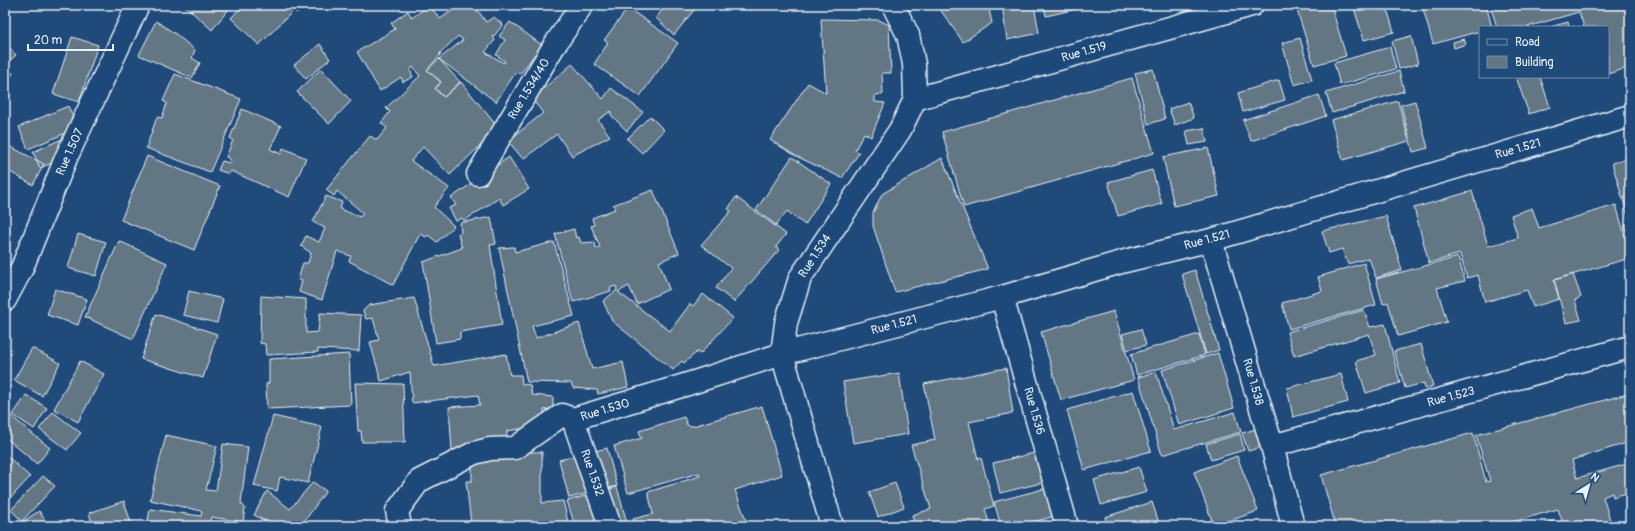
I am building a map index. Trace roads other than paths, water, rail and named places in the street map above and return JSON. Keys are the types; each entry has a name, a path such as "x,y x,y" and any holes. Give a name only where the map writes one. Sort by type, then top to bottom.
{"street":[{"name":"Rue 1.507","path":"5,300 22,268 66,158 138,5"},
{"name":"Rue 1.534/40","path":"478,174 554,46 582,5"},
{"name":"Rue 1.534","path":"832,526 782,354 786,323 800,278 900,130 915,99 914,64 908,35 893,5"},
{"name":"Rue 1.519","path":"915,99 1252,5"},
{"name":"Rue 1.521","path":"782,354 1002,297 1125,261 1211,240 1630,116"},
{"name":"Rue 1.538","path":"1211,240 1272,446 1293,526"},
{"name":"Rue 1.536","path":"1002,297 1067,526"},
{"name":"Rue 1.523","path":"1272,446 1630,347"},
{"name":"Rue 1.530","path":"400,526 397,511 419,481 474,453 490,449 515,448 562,415 573,419 782,354"},
{"name":"Rue 1.532","path":"573,419 610,526"}]}
